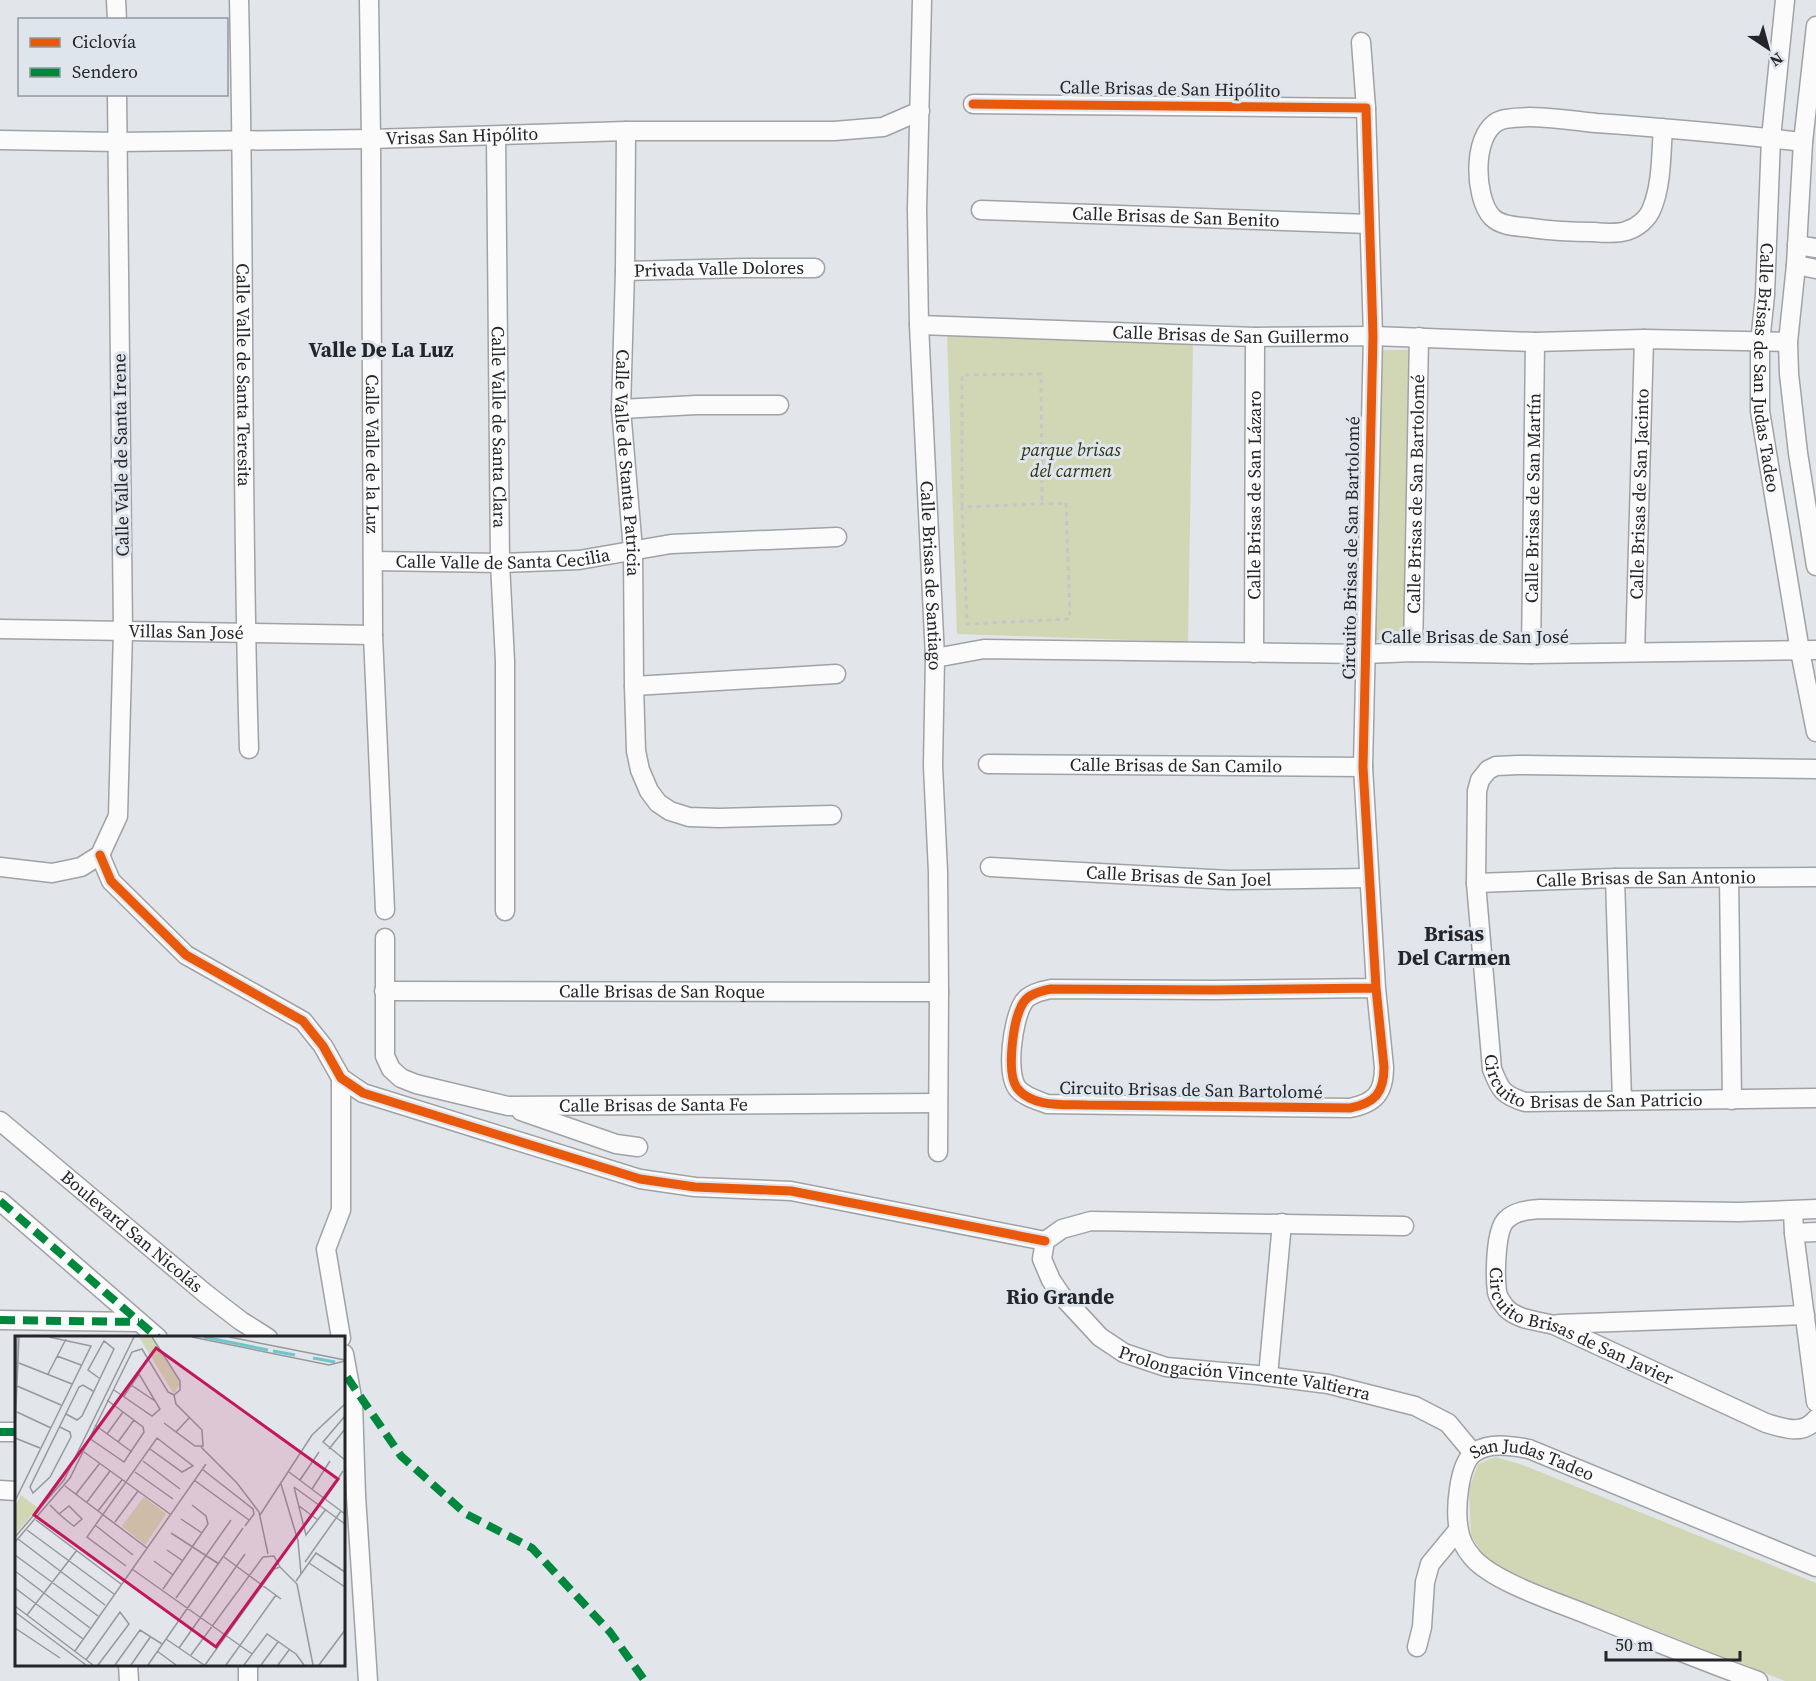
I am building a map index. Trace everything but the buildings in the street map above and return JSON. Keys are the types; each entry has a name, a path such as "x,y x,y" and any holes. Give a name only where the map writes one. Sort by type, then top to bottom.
{"street":[{"path":"116,0 117,18"},
{"name":"Calle Valle de Santa Teresita","path":"239,0 245,634 249,749"},
{"name":"Calle Valle de la Luz","path":"369,0 373,635 386,910"},
{"name":"Calle Brisas de Santiago","path":"922,0 917,208 919,325 934,658 933,766 938,872 939,992 938,1152"},
{"name":"Calle Brisas de San Judas Tadeo","path":"1785,0 1771,138 1766,295 1760,343 1760,411 1808,651 1816,732"},
{"name":"Calle Brisas de San Judas Tadeo","path":"1816,26 1803,142 1796,265 1788,342 1789,374 1798,453 1816,566"},
{"name":"Circuito Brisas de San Bartolomé","path":"1361,42 1366,108 1373,336 1363,767 1376,988 1384,1079 1382,1089 1373,1100 1350,1108 1047,1104 1030,1098 1018,1089 1011,1069 1014,1029 1023,1001 1035,993 1051,989 1376,988"},
{"path":"1776,79 1809,82"},
{"name":"Calle Valle de Santa Irene","path":"100,855 118,816 123,632 117,96"},
{"name":"Calle Brisas de San Hipólito","path":"973,104 1366,108"},
{"name":"Vrisas San Hipólito","path":"0,140 118,142 371,139 626,131 834,131 883,127 920,111"},
{"path":"1663,128 1657,194 1653,207 1643,221 1634,227 1617,233 1602,233 1508,225 1499,222 1486,209 1481,196 1479,171 1482,146 1488,129 1501,120 1534,118 1663,128 1803,142"},
{"name":"Calle Valle de Stanta Patricia","path":"626,131 621,409 633,550 636,751 640,770 649,791 658,803 669,811 689,817 832,815"},
{"name":"Calle Valle de Santa Clara","path":"496,136 500,563 505,661 505,911"},
{"name":"Calle Brisas de San Benito","path":"981,210 1369,224"},
{"path":"1797,245 1816,248"},
{"path":"1796,265 1816,269"},
{"name":"Privada Valle Dolores","path":"625,271 815,268"},
{"name":"Calle Brisas de San Guillermo","path":"919,325 1255,337 1373,336 1535,342 1644,339 1788,342"},
{"name":"Calle Brisas de San Lázaro","path":"1254,653 1255,337"},
{"name":"Calle Brisas de San Bartolomé","path":"1413,652 1419,337"},
{"name":"Calle Brisas de San Jacinto","path":"1635,652 1644,339"},
{"name":"Calle Brisas de San Martín","path":"1531,654 1535,342"},
{"path":"621,409 696,405 779,405"},
{"name":"Calle Valle de Santa Cecilia","path":"373,561 500,563 579,560 671,544 837,537"},
{"name":"Villas San José","path":"0,629 373,635"},
{"name":"Calle Brisas de San José","path":"934,658 984,649 1365,654 1808,651"},
{"path":"634,686 836,674"},
{"name":"Calle Brisas de San Camilo","path":"988,765 1363,767"},
{"name":"Circuito Brisas de San Patricio","path":"1816,769 1496,766 1483,774 1477,791 1476,883 1492,1070 1502,1089 1510,1097 1525,1102 1816,1098"},
{"path":"0,867 52,873 81,867 100,855 111,882 186,955 303,1021 322,1046 341,1078 363,1094 640,1179 695,1187 791,1191 1043,1250 1062,1229 1091,1221 1404,1226"},
{"name":"Calle Brisas de San Joel","path":"990,867 1229,880 1369,878"},
{"path":"1615,878 1622,1100"},
{"name":"Calle Brisas de San Antonio","path":"1476,883 1615,878 1816,878"},
{"path":"1729,878 1732,1100"},
{"path":"384,991 385,938"},
{"name":"Calle Brisas de San Roque","path":"384,991 939,992"},
{"name":"Calle Brisas de Santa Fe","path":"384,991 385,1056 391,1069 401,1078 416,1084 508,1106 937,1103"},
{"path":"341,1078 341,1210 326,1249 341,1336"},
{"path":"508,1106 616,1144 638,1147"},
{"name":"Boulevard San Nicolás","path":"0,1121 206,1294 265,1336"},
{"path":"0,1201 156,1336"},
{"name":"Circuito Brisas de San Javier","path":"1816,1209 1715,1212 1540,1209 1521,1211 1502,1224 1496,1271 1497,1294 1513,1313 1527,1319 1554,1325 1766,1423 1787,1429 1803,1429 1816,1419"},
{"path":"1793,1211 1816,1402"},
{"path":"1268,1376 1282,1223"},
{"path":"1794,1233 1816,1232"},
{"name":"Prolongación Vincente Valtierra","path":"1043,1250 1051,1280 1061,1295 1100,1337 1124,1353 1166,1368 1268,1376 1328,1384 1415,1406 1448,1423 1473,1453"},
{"path":"1554,1325 1805,1315"},
{"path":"0,1320 139,1322"},
{"path":"345,1377 353,1402 350,1496 368,1681"},
{"name":"San Judas Tadeo","path":"1752,1680 1501,1579 1473,1559 1463,1545 1458,1530 1460,1481 1466,1464 1473,1453 1489,1446 1528,1449 1816,1567"},
{"path":"0,1490 15,1491"},
{"path":"1417,1647 1422,1627 1425,1582 1430,1564 1458,1530"},
{"path":"128,1666 129,1681"}],"path":[{"path":"962,507 1042,504 1066,503 1070,619 967,624 962,507 962,375 1041,374 1042,504"}],"green space":[{"name":"parque brisas del carmen","path":"947,334 1193,343 1188,642 957,634"},
{"path":"1378,350 1412,350 1409,641 1375,640"},
{"path":"1495,1457 1520,1464 1816,1583 1816,1681 1785,1681 1491,1566 1471,1536 1469,1489 1478,1464"}],"marked path":[{"path":"0,1201 156,1336"},
{"path":"0,1320 139,1322"},
{"path":"347,1377 401,1456 466,1514 532,1548 610,1632 645,1681"},
{"path":"0,1432 15,1432"}],"cycle path":[{"path":"973,104 1366,108 1373,336 1363,767 1376,988 1384,1067 1380,1090 1372,1100 1350,1108 1049,1104 1031,1099 1017,1088 1011,1059 1016,1021 1025,1000 1043,991 1051,989 1376,988"},
{"path":"100,855 111,881 186,955 303,1021 323,1046 341,1078 363,1093 640,1179 695,1187 791,1191 1045,1241"}],"district":[{"name":"Valle De La Luz","path":"381,350"},
{"name":"Brisas Del Carmen","path":"1454,946"},
{"name":"Rio Grande","path":"1060,1297"}]}
